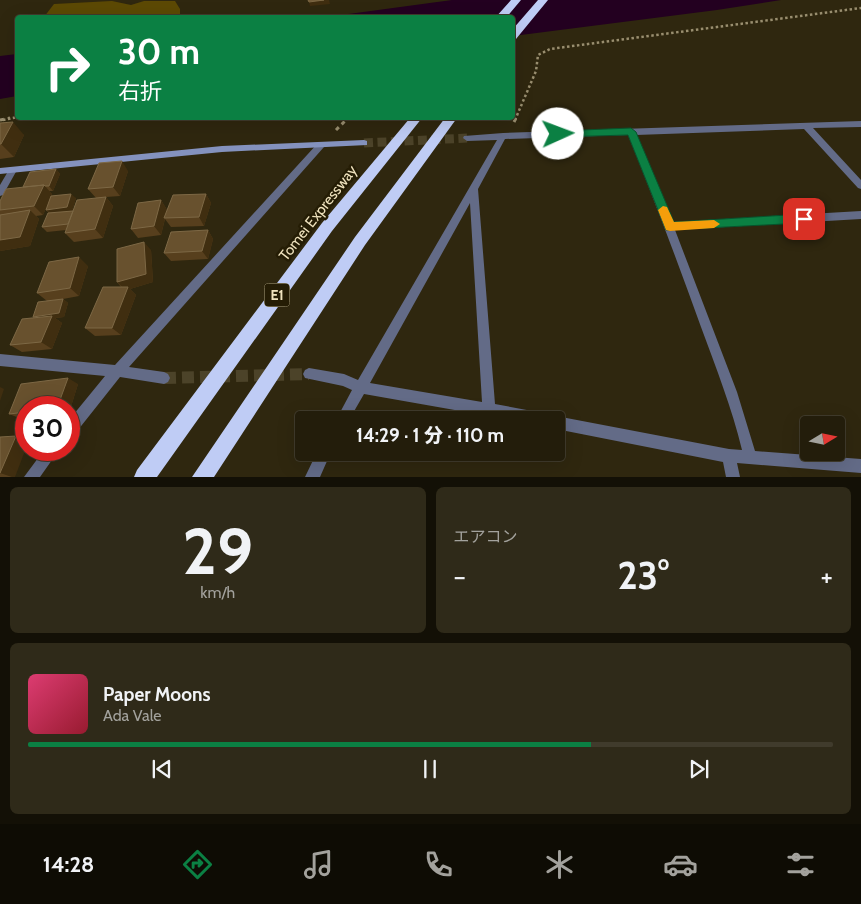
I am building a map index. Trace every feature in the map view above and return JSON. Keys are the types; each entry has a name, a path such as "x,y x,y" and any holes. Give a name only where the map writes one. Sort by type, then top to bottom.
{"highway":[{"path":"503,15 516,0"},
{"path":"515,33 542,0"},
{"name":"Tomei Expressway","path":"144,476 327,228 414,120"},
{"name":"E1","path":"202,476 360,241 450,120"}],"street":[{"path":"467,138 861,124"},
{"path":"806,126 861,186"},
{"path":"631,132 670,226 745,435 750,458"},
{"path":"347,411 503,136"},
{"path":"0,171 222,149 364,143"},
{"path":"80,416 117,371 321,144"},
{"path":"0,193 14,170"},
{"path":"474,190 489,408"},
{"path":"670,226 861,215"},
{"path":"0,360 117,371 164,378"},
{"path":"309,374 344,380 360,387 504,411"},
{"path":"565,424 729,456 861,466"},
{"path":"729,456 733,476"},
{"path":"31,476 43,461"},
{"path":"312,476 320,461"}],"path":[{"path":"503,136 517,118 536,71 538,55 550,49 861,8"},
{"path":"0,120 15,118"}],"shaded area":[{"path":"452,0 781,0 515,36 515,15 341,15"},
{"path":"112,1 131,5 144,1 175,1 180,9 180,15 46,15 54,4"},
{"path":"15,54 15,96 0,99 0,56"}],"building":[{"path":"308,0 324,0 309,2"},
{"path":"13,122 1,144 0,144 0,123"},
{"path":"122,161 113,187 88,189 99,163"},
{"path":"56,169 49,186 23,187 30,172"},
{"path":"44,185 34,206 0,210 0,201 6,189"},
{"path":"71,194 67,207 46,210 51,196"},
{"path":"206,194 199,217 164,218 173,195"},
{"path":"106,197 95,229 65,233 77,200"},
{"path":"161,200 154,226 131,229 138,203"},
{"path":"30,210 20,237 0,240 0,215"},
{"path":"73,211 68,224 42,227 48,213"},
{"path":"208,230 202,251 164,253 171,232"},
{"path":"144,242 146,274 117,282 117,249"},
{"path":"79,257 70,288 37,293 49,262"},
{"path":"103,287 128,287 112,328 85,328"},
{"path":"63,299 59,313 33,317 38,302"},
{"path":"52,316 41,342 10,345 22,319"},
{"path":"68,378 61,396 16,396 21,384"},
{"path":"15,399 15,413 9,414"},
{"path":"15,436 0,473 0,437"}],"tunnel":[{"path":"364,143 467,138"},
{"path":"164,378 309,374"}],"slow traffic":[{"path":"663,210 670,226 714,224"}],"route":[{"path":"558,134 631,132 670,226 804,219"}]}
